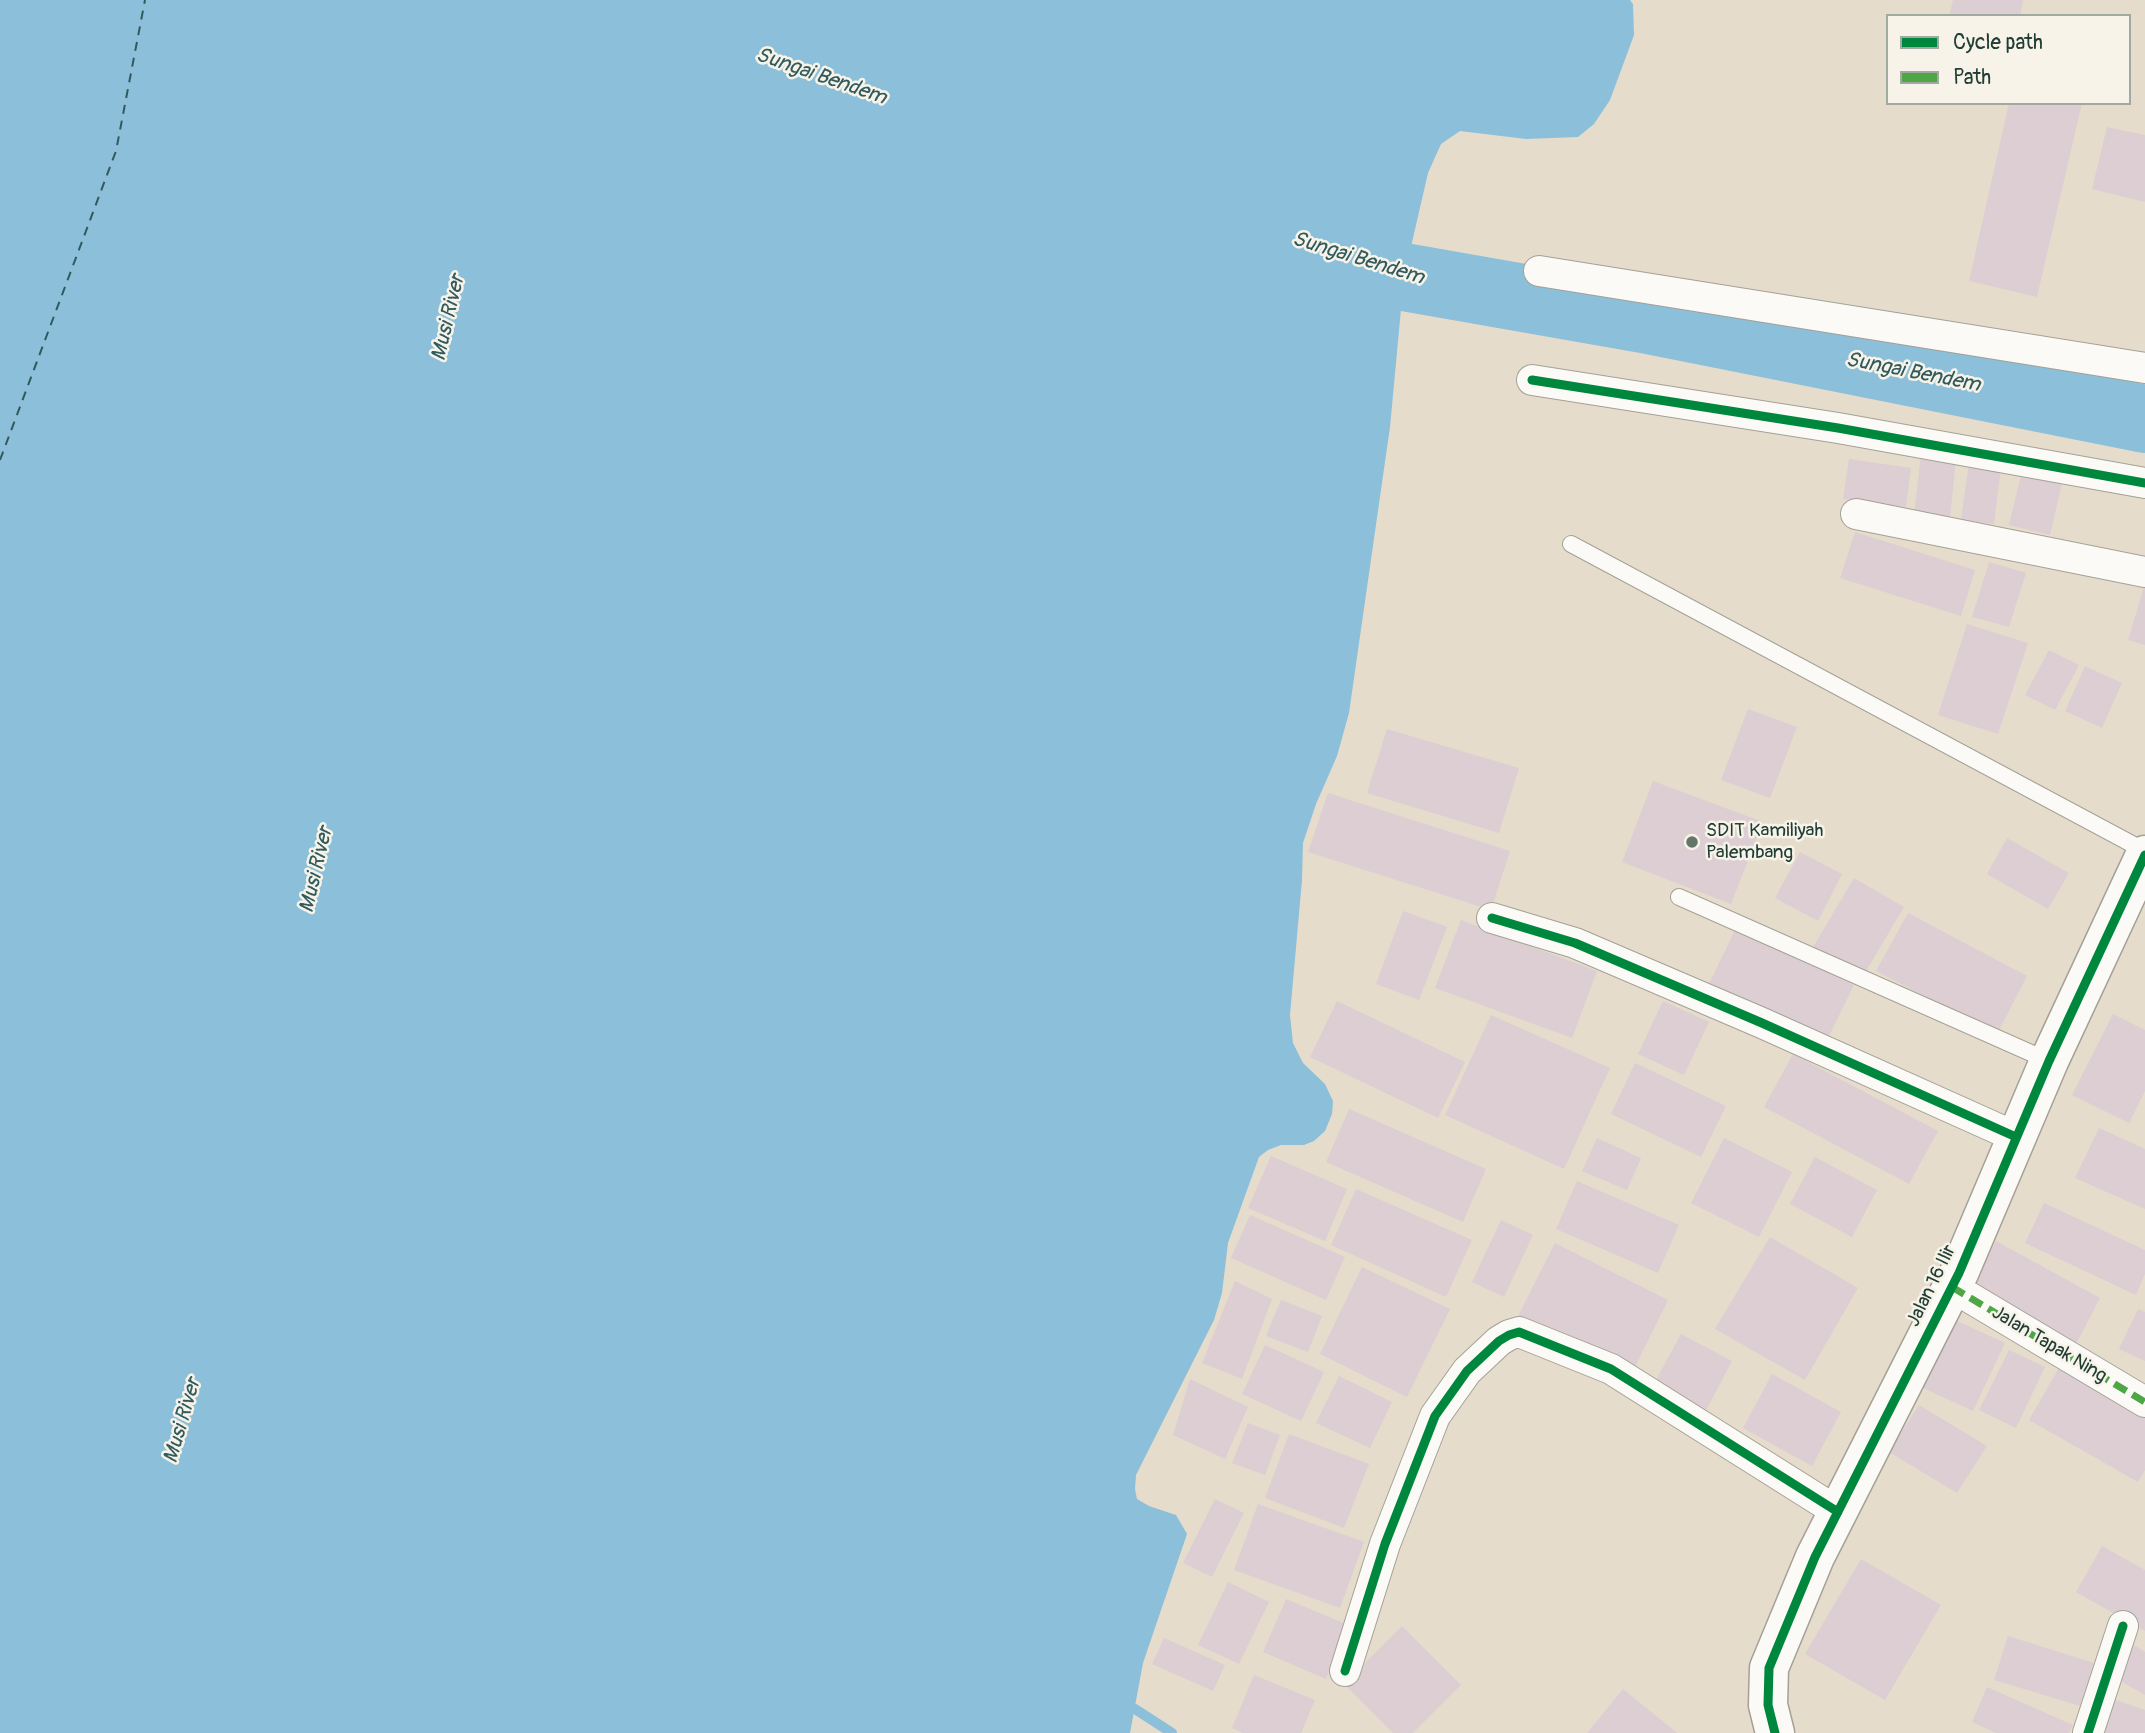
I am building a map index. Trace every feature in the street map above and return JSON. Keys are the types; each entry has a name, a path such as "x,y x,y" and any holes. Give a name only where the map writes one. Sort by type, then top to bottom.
{"street":[{"path":"1539,271 2145,368"},
{"path":"1532,380 1838,428 2145,483"},
{"path":"1856,514 2145,572"},
{"name":"Jalan 16 Ilir","path":"1775,1733 1768,1704 1769,1668 1815,1557 1952,1287 2049,1061 2145,853"},
{"path":"1492,918 1575,943 2016,1137"},
{"name":"Jalan Tapak Ning","path":"1952,1287 2145,1402"},
{"path":"1345,1671 1385,1544 1435,1416 1467,1371 1509,1335 1519,1332 1611,1369 1838,1512"},
{"path":"2088,1733 2123,1626"}],"lane":[{"path":"1571,544 2145,853"},
{"path":"1679,897 2049,1061"}],"water":[{"name":"Musi River","path":"0,0 1630,0 1633,4 1634,35 1610,100 1594,124 1578,137 1526,139 1460,131 1441,144 1428,173 1404,277 1390,427 1349,713 1337,756 1303,843 1290,1015 1293,1043 1303,1063 1325,1084 1333,1101 1332,1114 1325,1131 1314,1141 1304,1145 1281,1145 1259,1157 1228,1243 1222,1293 1214,1320 1136,1475 1137,1499 1176,1515 1187,1534 1143,1663 1130,1733 0,1733"}],"building":[{"path":"1953,0 2023,0 2020,14 1950,14"},
{"path":"2009,105 2082,105 2037,297 1969,281"},
{"path":"2107,127 2145,135 2145,202 2092,189"},
{"path":"1921,455 1956,459 1950,518 1914,515"},
{"path":"1970,456 2002,460 1994,524 1961,520"},
{"path":"1849,459 1911,468 1906,507 1843,499"},
{"path":"2021,475 2037,476 2062,484 2050,535 2009,525"},
{"path":"1855,532 1975,570 1961,616 1840,578"},
{"path":"1989,562 2026,573 2009,627 1972,617"},
{"path":"2145,587 2145,645 2128,640"},
{"path":"1967,624 2028,643 1998,734 1938,715"},
{"path":"2049,650 2079,665 2055,710 2025,695"},
{"path":"2085,666 2122,683 2102,728 2065,711"},
{"path":"1748,709 1797,727 1770,798 1721,780"},
{"path":"1387,729 1519,768 1499,833 1367,793"},
{"name":"SDIT Kamiliyah Palembang","path":"1653,781 1763,822 1731,904 1622,862"},
{"path":"1328,793 1510,851 1491,910 1308,852"},
{"path":"2007,838 2069,873 2048,909 1987,874"},
{"path":"1800,852 1842,874 1818,921 1775,898"},
{"path":"1854,878 1904,907 1862,978 1812,949"},
{"path":"1403,911 1447,927 1419,1000 1376,984"},
{"path":"1908,913 2027,976 1997,1034 1876,971"},
{"path":"1461,920 1597,971 1572,1038 1435,988"},
{"path":"1736,928 1854,985 1825,1044 1707,988"},
{"path":"1337,1001 1465,1062 1438,1118 1310,1057"},
{"path":"1663,1001 1709,1022 1684,1075 1638,1054"},
{"path":"2113,1014 2145,1030 2145,1091 2129,1123 2072,1095"},
{"path":"1491,1015 1610,1068 1564,1169 1445,1115"},
{"path":"1793,1054 1938,1131 1909,1184 1764,1107"},
{"path":"1635,1063 1726,1106 1701,1157 1611,1114"},
{"path":"1349,1109 1486,1169 1463,1222 1326,1162"},
{"path":"2099,1128 2145,1149 2145,1209 2075,1178"},
{"path":"1597,1138 1641,1158 1627,1190 1582,1171"},
{"path":"1724,1138 1792,1172 1759,1237 1691,1203"},
{"path":"1271,1156 1347,1189 1325,1241 1248,1208"},
{"path":"1815,1157 1877,1190 1852,1237 1790,1204"},
{"path":"1577,1181 1679,1225 1658,1273 1556,1229"},
{"path":"1356,1189 1472,1240 1446,1297 1331,1245"},
{"path":"2044,1203 2145,1250 2145,1274 2136,1295 2025,1243"},
{"path":"1250,1215 1345,1257 1326,1300 1231,1258"},
{"path":"1501,1220 1533,1235 1504,1297 1472,1282"},
{"path":"1770,1237 1858,1288 1805,1380 1715,1329"},
{"path":"1996,1241 2100,1298 2075,1346 1970,1289"},
{"path":"1555,1243 1668,1300 1632,1373 1518,1316"},
{"path":"1362,1267 1450,1309 1407,1397 1320,1354"},
{"path":"1235,1281 1272,1299 1242,1379 1202,1363"},
{"path":"1281,1300 1322,1316 1308,1352 1266,1336"},
{"path":"2138,1309 2145,1312 2145,1361 2119,1349"},
{"path":"1955,1320 2005,1343 1973,1411 1923,1388"},
{"path":"1681,1334 1732,1361 1702,1418 1650,1391"},
{"path":"1265,1345 1324,1372 1301,1421 1242,1394"},
{"path":"2009,1350 2045,1367 2016,1428 1979,1410"},
{"path":"2060,1366 2145,1415 2145,1470 2138,1482 2029,1420"},
{"path":"1772,1374 1841,1412 1812,1466 1743,1428"},
{"path":"1339,1376 1392,1402 1370,1448 1316,1423"},
{"path":"1190,1379 1248,1407 1225,1459 1173,1435"},
{"path":"1919,1405 1987,1446 1957,1493 1889,1452"},
{"path":"1248,1423 1280,1435 1265,1475 1232,1463"},
{"path":"1289,1434 1369,1464 1344,1528 1265,1498"},
{"path":"1215,1499 1244,1513 1212,1577 1183,1563"},
{"path":"1258,1504 1364,1542 1340,1608 1234,1570"},
{"path":"2102,1546 2145,1570 2145,1631 2076,1592"},
{"path":"1861,1559 1941,1605 1885,1700 1805,1654"},
{"path":"1228,1582 1269,1602 1239,1664 1198,1645"},
{"path":"1286,1599 1348,1625 1326,1679 1263,1652"},
{"path":"1402,1626 1461,1685 1413,1733 1393,1733 1344,1684"},
{"path":"2008,1636 2094,1663 2080,1706 1994,1680"},
{"path":"1164,1638 1225,1665 1213,1691 1152,1664"},
{"path":"2134,1645 2145,1652 2145,1695 2115,1678"},
{"path":"1254,1675 1315,1700 1301,1733 1243,1733 1232,1728"},
{"path":"1987,1687 2073,1725 2069,1733 1996,1733 1972,1722"},
{"path":"1623,1689 1677,1733 1587,1733"},
{"path":"2104,1696 2145,1710 2145,1733 2092,1733"}],"waterway":[{"name":"Sungai Bendem","path":"1316,247 1404,277 1643,319 2145,419"},
{"path":"1123,1705 1135,1709 1172,1733"}],"ferry route":[{"path":"0,460 116,151 145,0"}],"marked path":[{"path":"1952,1287 2145,1402"}],"cycle path":[{"path":"1532,380 1838,428 2145,483"},
{"path":"1775,1733 1768,1705 1769,1668 1815,1557 1959,1273 2049,1061 2145,855"},
{"path":"1492,918 1575,943 2016,1137"},
{"path":"1345,1671 1385,1544 1435,1416 1467,1371 1509,1335 1519,1332 1611,1369 1838,1512"},
{"path":"2088,1733 2123,1626"}],"place":[{"name":"SDIT Kamiliyah Palembang","path":"1692,842"}]}
